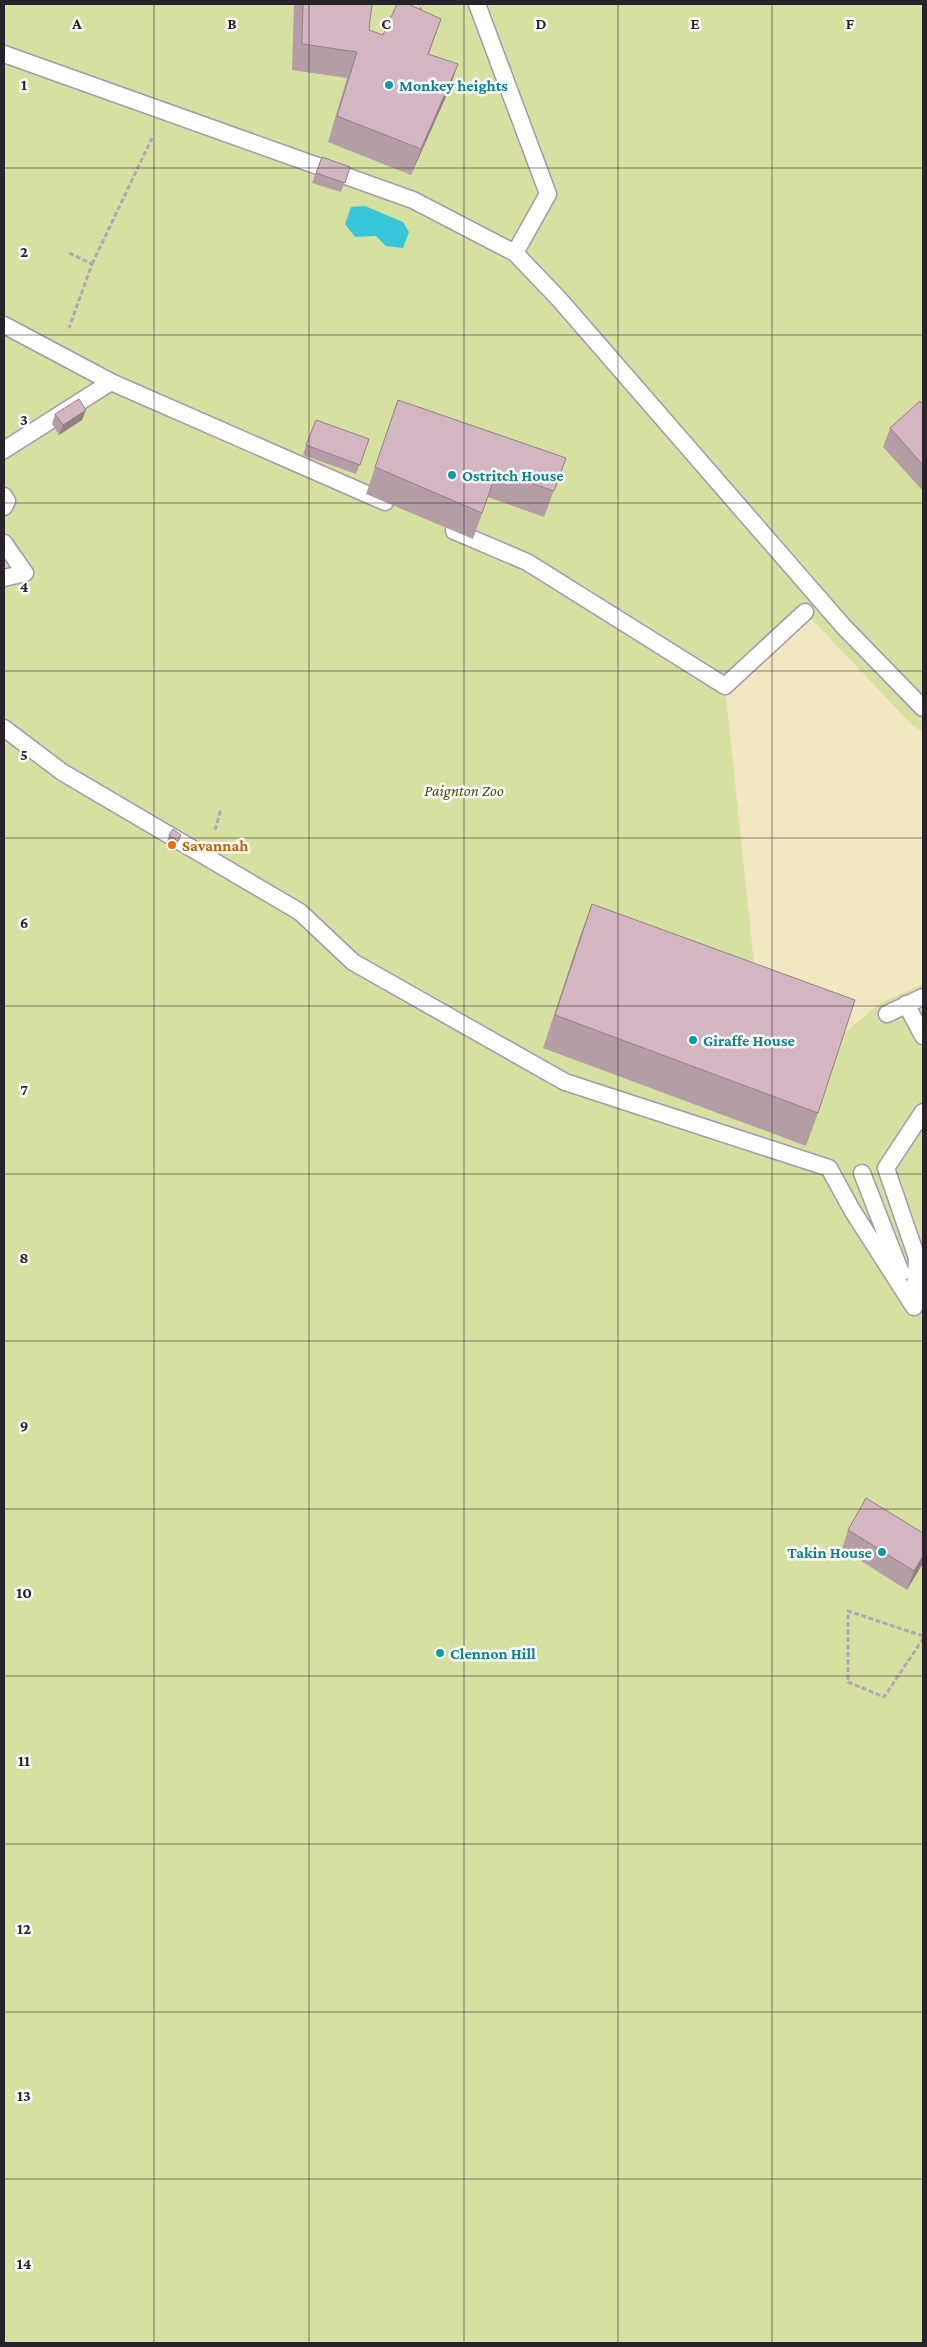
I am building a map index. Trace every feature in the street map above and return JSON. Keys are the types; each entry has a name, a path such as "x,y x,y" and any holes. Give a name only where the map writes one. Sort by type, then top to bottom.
{"lane":[{"path":"477,4 548,194 514,253"},
{"path":"4,54 413,200 514,253 559,299 844,627 923,708"},
{"path":"4,325 111,382 401,509"},
{"path":"4,450 111,382"},
{"path":"4,496 7,501 4,506"},
{"path":"437,524 527,562 725,686 806,612"},
{"path":"4,543 25,573 4,578"},
{"path":"4,728 62,772 300,912 353,962 565,1082 829,1168 852,1210 914,1307"},
{"path":"887,1014 923,997"},
{"path":"906,1004 923,1036"},
{"path":"914,1307 917,1258 886,1168 923,1112"},
{"path":"862,1173 914,1307"}],"path":[{"path":"415,19 423,4"},
{"path":"60,354 92,264 164,111"},
{"path":"69,252 92,264"},
{"path":"923,1636 848,1611 848,1682 884,1697 923,1640"}],"green space":[{"name":"Paignton Zoo","path":"4,4 923,4 923,2343 4,2343"}],"sand":[{"path":"805,612 912,725 923,732 923,984 881,1003 844,1033 758,1001 725,686"}],"water":[{"path":"365,206 403,222 409,232 403,248 386,246 376,236 355,237 345,224 351,207"}],"building":[{"name":"Monkey heights","path":"303,4 372,4 369,30 383,35 397,4 408,4 441,19 428,54 458,64 421,149 337,116 357,52 302,44"},
{"path":"322,157 350,167 345,183 316,173"},
{"path":"79,399 86,410 63,425 55,414"},
{"path":"398,400 566,458 554,491 497,471 482,513 375,467"},
{"path":"920,401 923,405 923,465 890,428"},
{"path":"316,420 369,439 360,465 306,445"},
{"path":"173,829 181,835 178,841 169,835"},
{"name":"Giraffe House","path":"592,904 855,1000 818,1113 555,1015"},
{"path":"866,1498 923,1533 923,1556 914,1571 848,1530"}],"place":[{"name":"Monkey heights","path":"389,85"},
{"name":"Ostritch House","path":"452,475"},
{"name":"Savannah","path":"172,845"},
{"name":"Giraffe House","path":"693,1040"},
{"name":"Takin House","path":"882,1552"},
{"name":"Clennon Hill","path":"440,1653"}]}
